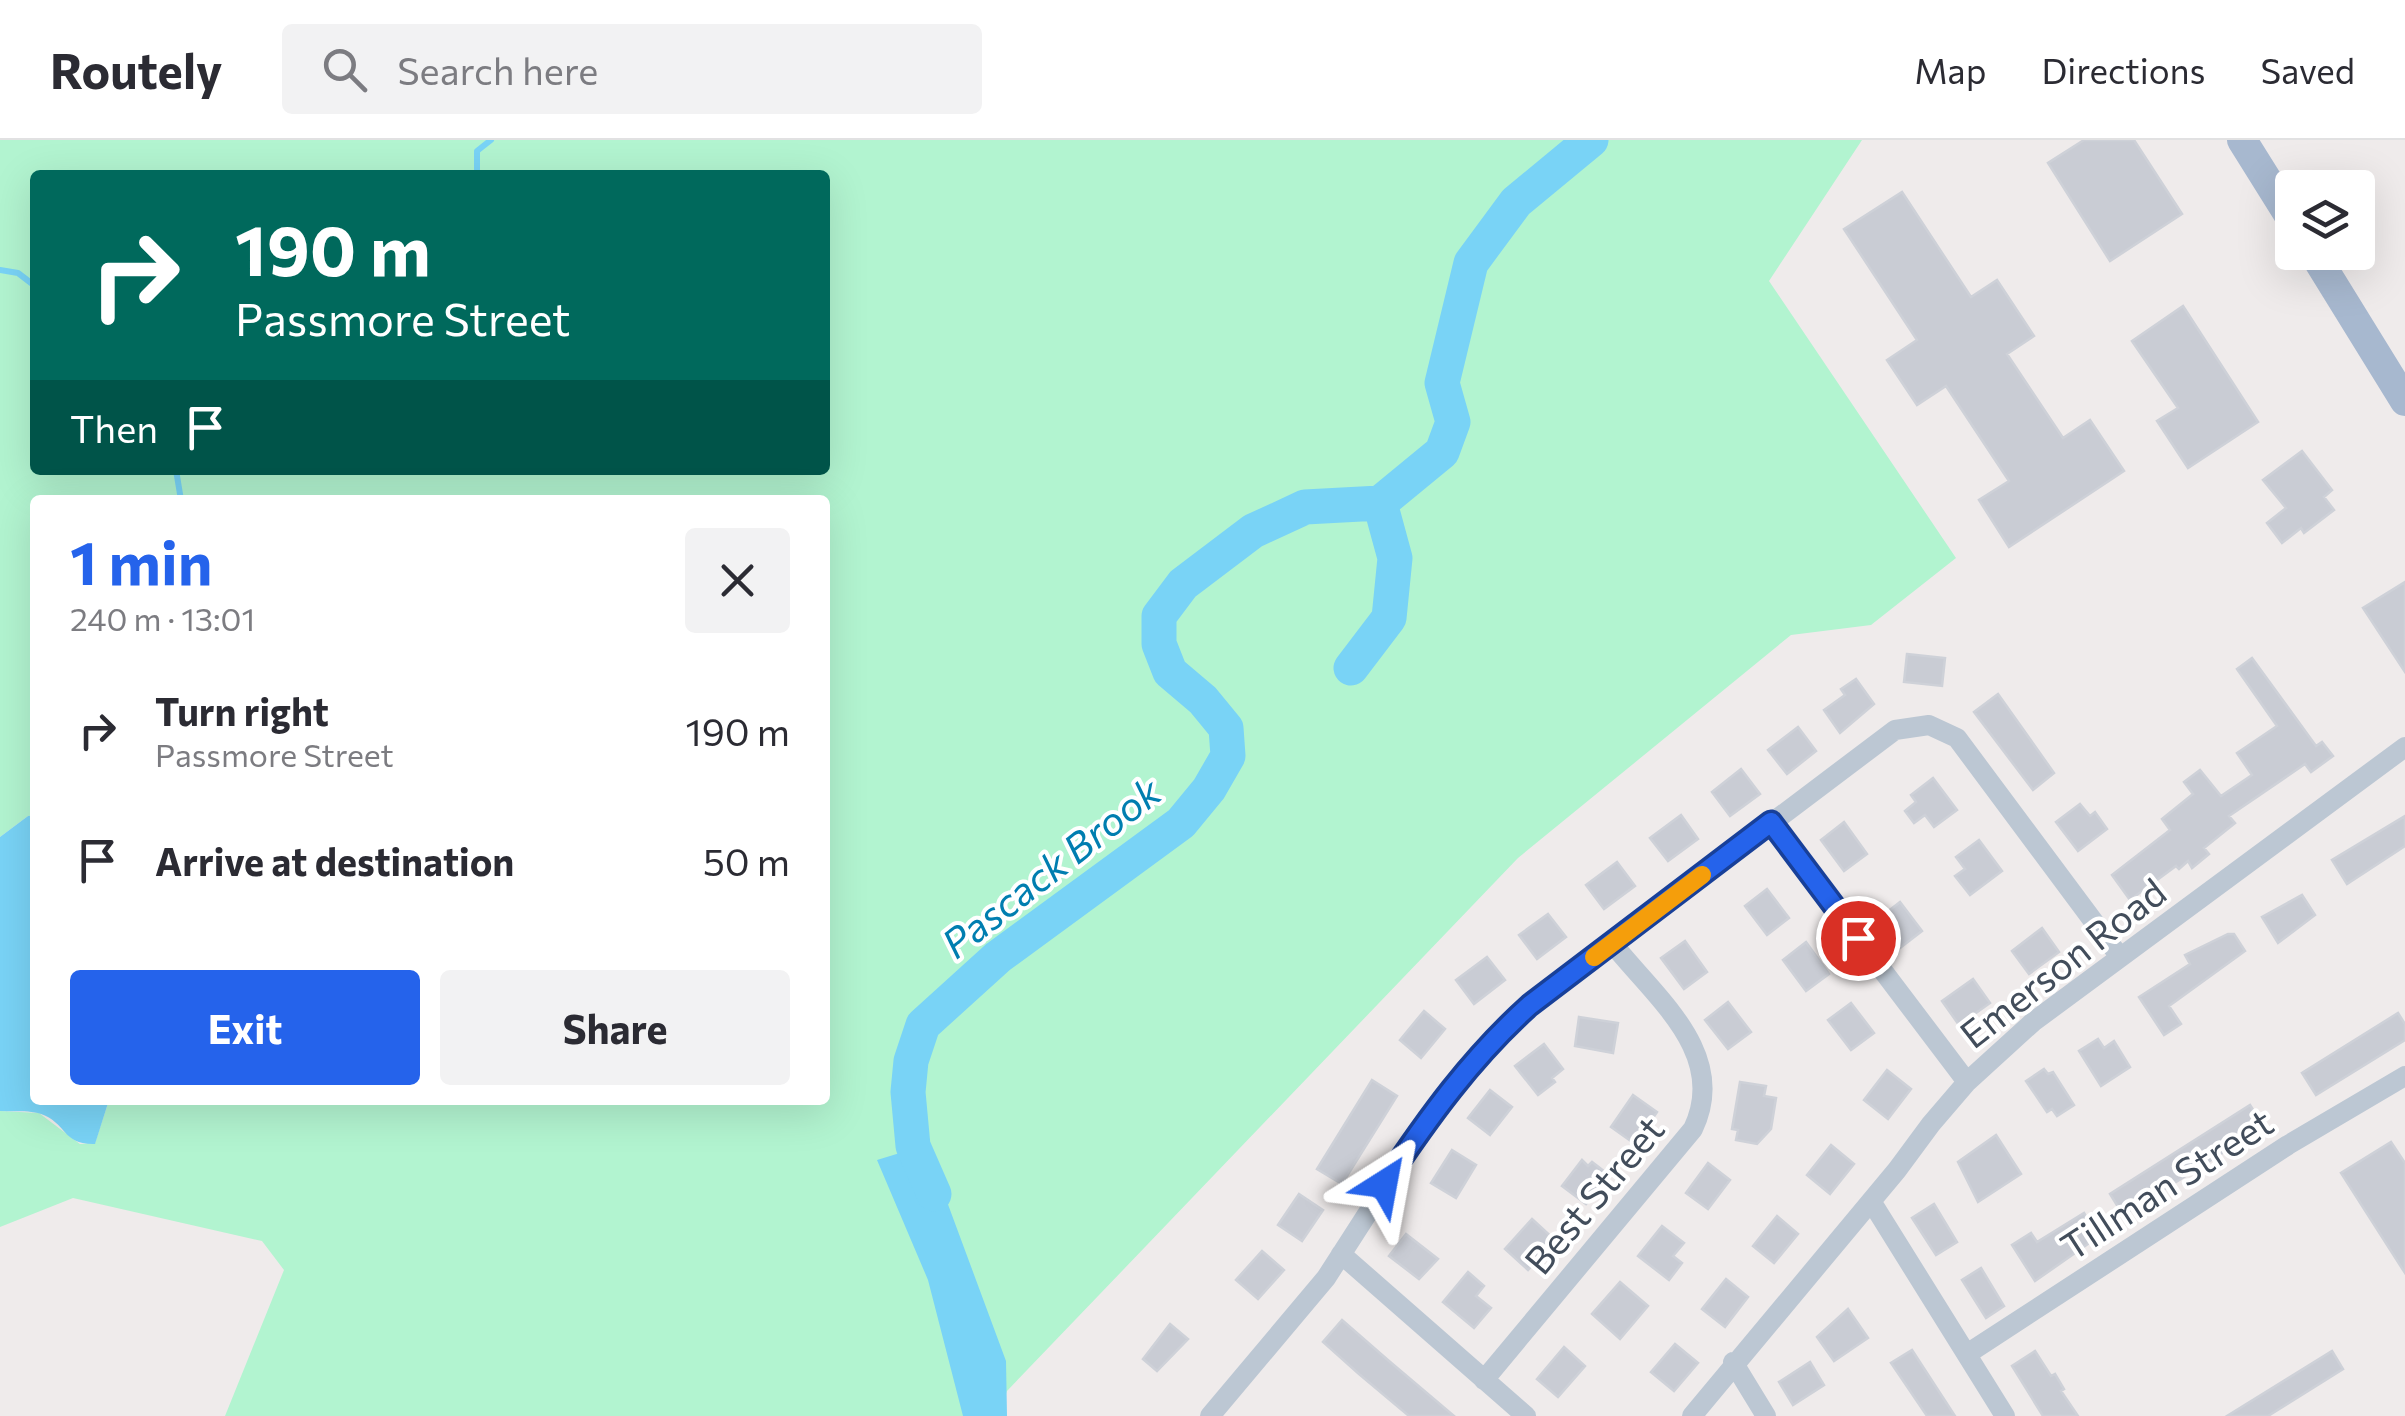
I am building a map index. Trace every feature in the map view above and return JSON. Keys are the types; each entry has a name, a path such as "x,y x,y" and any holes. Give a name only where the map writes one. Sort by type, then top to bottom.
{"main road":[{"path":"2242,140 2275,193"},
{"path":"2324,270 2405,401"}],"street":[{"path":"1210,1416 1326,1278 1438,1104 1465,1069 1530,1005 1895,730 1929,725 1944,730 1968,750 2120,957"},
{"name":"Emerson Road","path":"1692,1416 1967,1082 2032,1022 2405,747"},
{"path":"1771,822 1967,1082"},
{"name":"Best Street","path":"1484,1380 1693,1129 1701,1112 1705,1076 1692,1044 1612,943"},
{"name":"Tillman Street","path":"1967,1354 2288,1145 2405,1076"},
{"path":"1871,1200 2005,1416"},
{"path":"1341,1254 1526,1416"},
{"path":"1733,1362 1766,1416"}],"green space":[{"path":"0,140 1862,140 1769,281 1956,558 1871,625 1791,635 1518,858 1007,1391 998,1416 225,1416 284,1270 262,1241 73,1198 0,1227 0,1111 39,1113 80,1144 95,1143 107,1105 830,1105 830,495 30,495 28,816 0,837"}],"water":[{"path":"28,816 30,1105 107,1105 95,1144 76,1141 41,1114 0,1111 0,837"},
{"path":"926,1145 1006,1361 1007,1416 963,1416 928,1280 877,1160"}],"building":[{"path":"2084,140 2134,140 2182,214 2110,261 2048,163"},
{"path":"1902,192 1971,297 1997,280 2034,336 2007,354 2063,438 2090,420 2124,471 2009,547 1979,500 2009,481 1946,386 1917,405 1887,360 1917,340 1844,229"},
{"path":"2183,306 2258,422 2188,468 2157,421 2178,408 2132,341"},
{"path":"2302,451 2332,490 2324,497 2334,510 2304,533 2301,528 2282,543 2267,523 2286,508 2263,480"},
{"path":"2405,582 2405,672 2363,608"},
{"path":"1907,654 1945,658 1942,686 1904,682"},
{"path":"2252,658 2316,746 2322,742 2333,756 2311,772 2305,764 2229,816 2235,823 2204,848 2209,854 2192,868 2188,861 2179,869 2176,866 2130,900 2112,875 2170,830 2162,819 2193,794 2184,782 2200,770 2221,796 2252,775 2237,753 2277,726 2237,669"},
{"path":"1856,679 1874,704 1840,733 1824,710 1845,695 1841,689"},
{"path":"1998,694 2054,773 2033,790 1974,712"},
{"path":"1798,727 1816,751 1787,774 1768,750"},
{"path":"1741,769 1760,794 1730,816 1712,792"},
{"path":"1933,778 1957,810 1934,827 1925,815 1914,823 1905,811 1916,802 1911,795"},
{"path":"2080,804 2090,816 2095,812 2107,829 2078,851 2056,822"},
{"path":"1681,815 1698,839 1668,861 1650,838"},
{"path":"2405,816 2405,846 2347,884 2332,860"},
{"path":"1844,822 1867,854 1844,871 1821,840"},
{"path":"1979,840 2002,871 1970,895 1955,876 1965,869 1956,857"},
{"path":"1617,862 1635,886 1604,909 1586,885"},
{"path":"1767,889 1789,918 1767,935 1745,906"},
{"path":"2302,895 2315,915 2278,943 2262,917"},
{"path":"1900,902 1922,931 1900,948 1878,919"},
{"path":"1548,914 1566,937 1537,959 1519,935"},
{"path":"2042,928 2059,952 2029,974 2012,951"},
{"path":"2234,934 2245,951 2169,1006 2181,1024 2164,1035 2139,997 2190,964 2185,955"},
{"path":"1685,941 1707,972 1684,989 1661,958"},
{"path":"1806,942 1829,974 1806,991 1783,960"},
{"path":"1487,957 1505,980 1474,1004 1456,980"},
{"path":"1973,979 1990,1003 1959,1025 1942,1001"},
{"path":"1728,1002 1751,1032 1728,1049 1705,1020"},
{"path":"1851,1003 1874,1033 1851,1050 1828,1020"},
{"path":"1424,1011 1445,1029 1421,1058 1400,1040"},
{"path":"2398,1013 2405,1024 2405,1040 2316,1095 2302,1073"},
{"path":"1579,1017 1618,1023 1613,1053 1575,1046"},
{"path":"2098,1039 2104,1048 2114,1041 2130,1067 2101,1086 2079,1051"},
{"path":"1544,1044 1563,1069 1552,1078 1555,1082 1538,1095 1515,1066"},
{"path":"2044,1069 2048,1074 2053,1072 2074,1105 2057,1116 2052,1109 2047,1112 2026,1081"},
{"path":"1887,1070 1911,1089 1888,1119 1864,1100"},
{"path":"1372,1080 1397,1096 1342,1184 1317,1169"},
{"path":"1740,1082 1766,1086 1764,1096 1776,1098 1771,1129 1757,1144 1736,1140 1738,1130 1732,1129"},
{"path":"1490,1090 1512,1107 1490,1135 1468,1118"},
{"path":"1633,1095 1657,1112 1635,1144 1611,1127"},
{"path":"2250,1105 2264,1127 2123,1215 2110,1194"},
{"path":"1996,1135 2021,1174 1978,1202 1958,1162"},
{"path":"2391,1142 2405,1163 2405,1273 2341,1173"},
{"path":"1831,1145 1854,1164 1830,1194 1807,1175"},
{"path":"1452,1150 1476,1165 1456,1198 1431,1183"},
{"path":"1582,1160 1588,1166 1592,1162 1609,1175 1586,1204 1562,1186"},
{"path":"1708,1163 1730,1180 1708,1209 1686,1193"},
{"path":"1299,1194 1323,1210 1302,1241 1278,1225"},
{"path":"1934,1204 1957,1242 1936,1255 1912,1218"},
{"path":"2084,1213 2098,1237 2035,1281 2012,1245 2031,1233 2037,1242"},
{"path":"1777,1216 1798,1234 1774,1263 1753,1246"},
{"path":"1532,1219 1555,1240 1528,1270 1505,1249"},
{"path":"1662,1226 1684,1243 1673,1256 1682,1263 1669,1280 1638,1256"},
{"path":"1406,1234 1438,1259 1419,1279 1389,1256"},
{"path":"1262,1251 1284,1270 1258,1299 1236,1280"},
{"path":"1981,1268 2004,1306 1986,1318 1962,1280"},
{"path":"1468,1272 1484,1286 1476,1296 1491,1308 1474,1328 1443,1302"},
{"path":"1726,1279 1748,1297 1725,1327 1702,1309"},
{"path":"1620,1282 1648,1306 1620,1339 1592,1314"},
{"path":"1848,1309 1868,1338 1834,1361 1817,1337"},
{"path":"1342,1320 1454,1416 1409,1416 1359,1374 1323,1342"},
{"path":"1170,1324 1188,1339 1157,1371 1143,1359"},
{"path":"1675,1344 1698,1363 1674,1391 1651,1372"},
{"path":"1564,1347 1585,1366 1558,1397 1537,1379"},
{"path":"1912,1350 1955,1416 1927,1416 1891,1363"},
{"path":"2035,1351 2051,1376 2055,1374 2078,1416 2043,1416 2012,1366"},
{"path":"2332,1351 2343,1369 2268,1416 2227,1416"},
{"path":"1810,1362 1824,1385 1793,1405 1779,1382"}],"waterway":[{"path":"477,170 477,151 491,140"},
{"name":"Pascack Brook","path":"934,1194 913,1146 908,1092 911,1061 923,1025 998,957 1181,823 1209,789 1228,756 1226,728 1203,700 1170,672 1159,644 1159,616 1183,584 1253,531 1305,507 1380,503 1442,452 1453,422 1442,383 1471,263 1516,202 1591,140"},
{"path":"0,270 18,273 30,282"},
{"path":"177,475 180,495"},
{"path":"1351,668 1389,618 1395,558 1380,503"}],"slow traffic":[{"path":"1594,957 1702,875"}],"route":[{"path":"1384,1184 1438,1104 1495,1037 1530,1005 1771,822 1858,938"}]}
